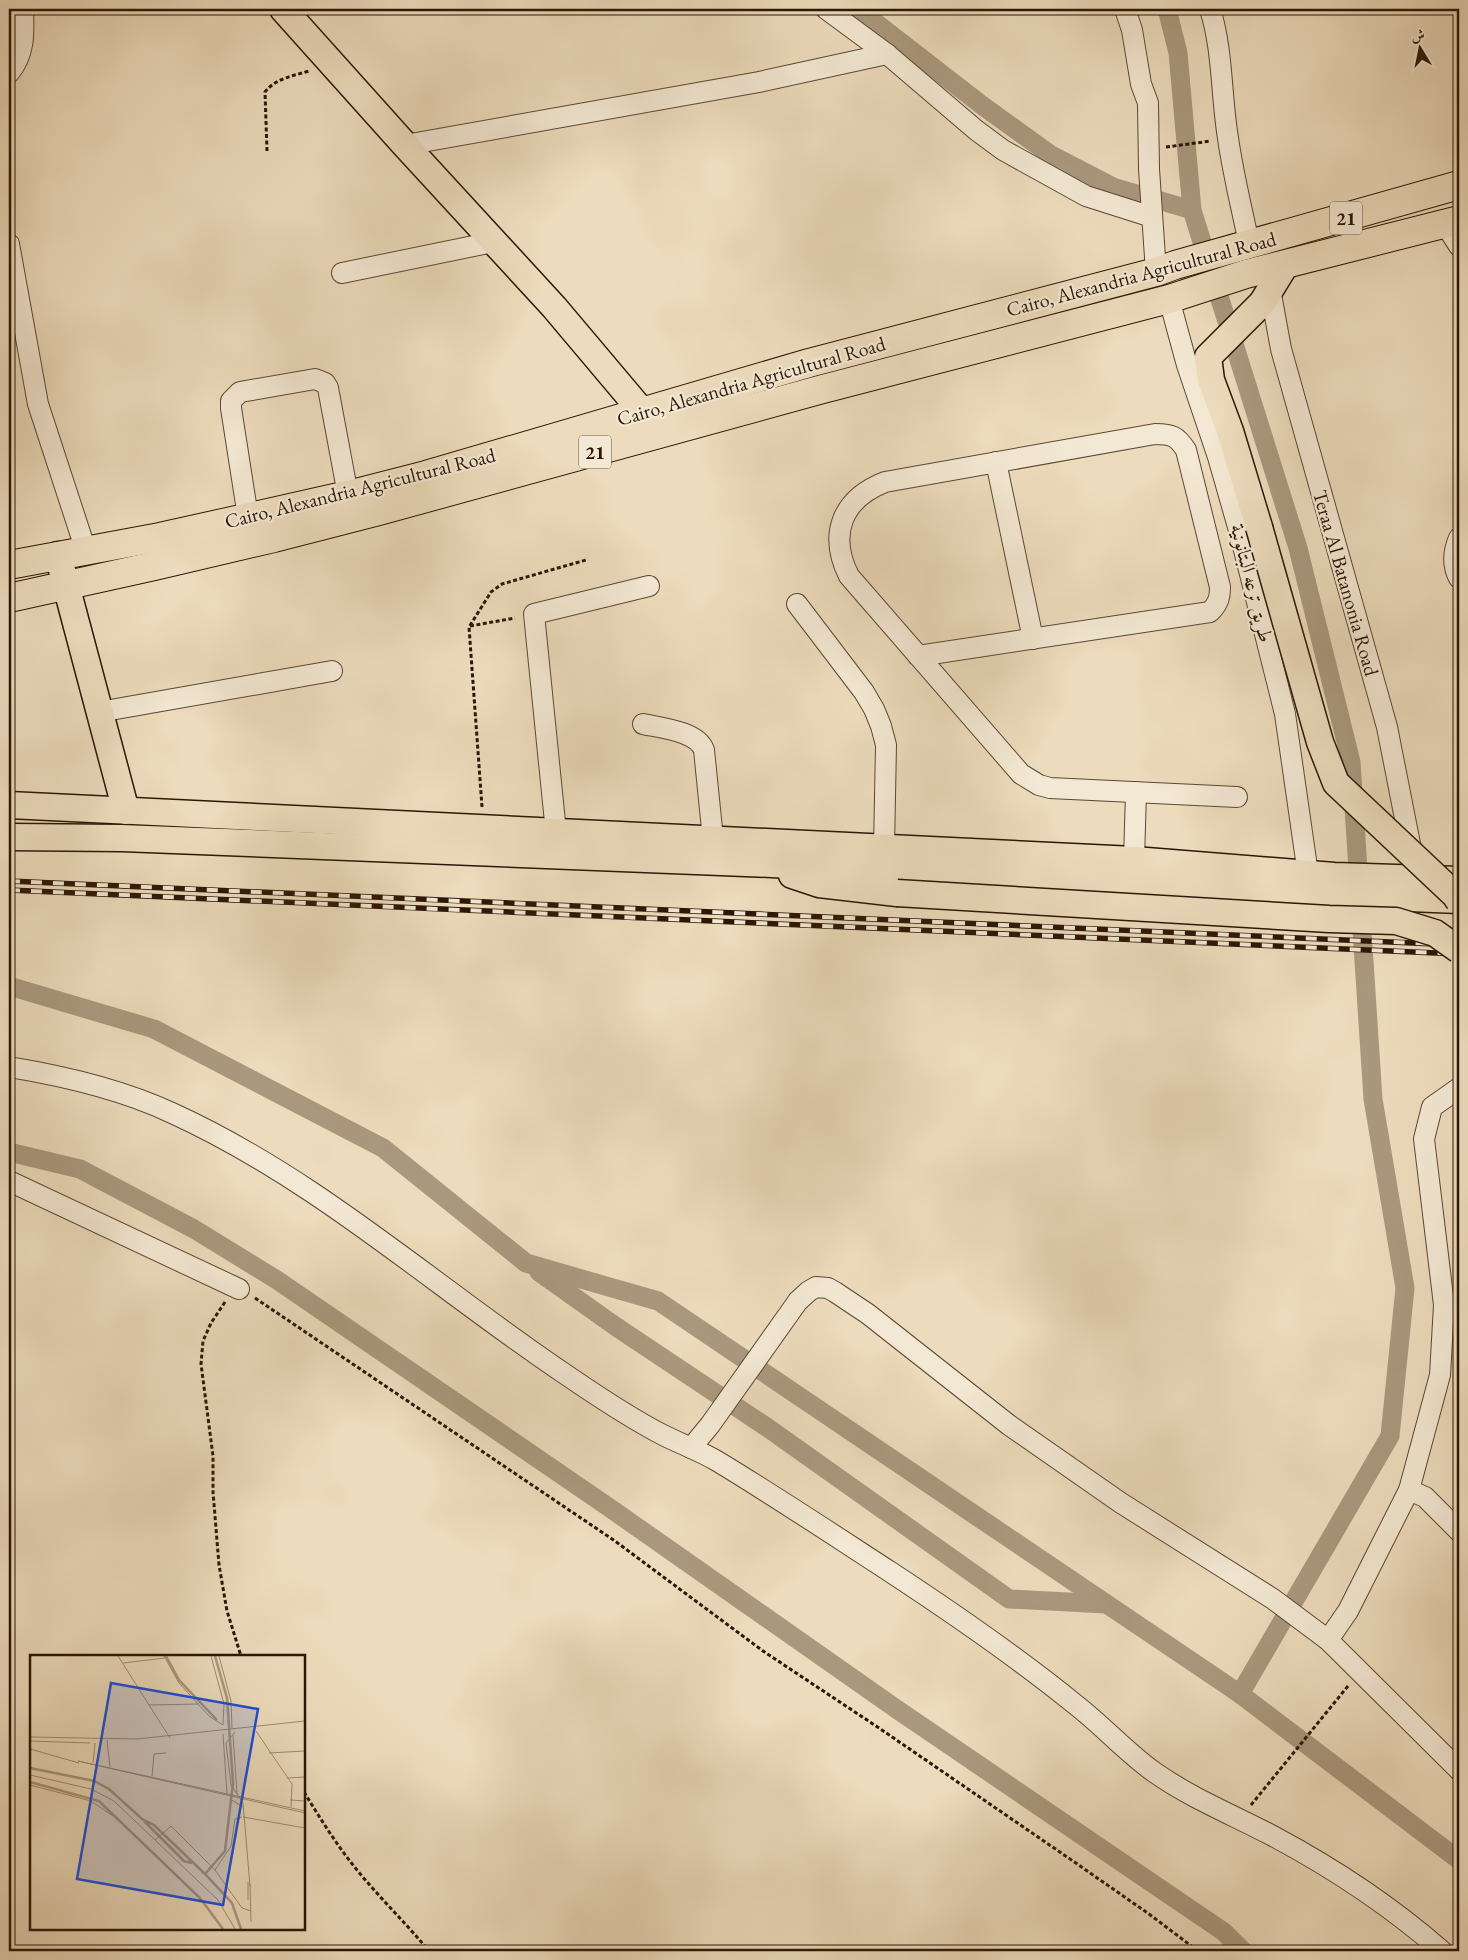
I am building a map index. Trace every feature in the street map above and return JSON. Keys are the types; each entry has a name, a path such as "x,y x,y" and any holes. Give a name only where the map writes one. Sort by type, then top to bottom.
{"highway":[{"name":"Cairo, Alexandria Agricultural Road","path":"9,565 248,517 426,475 809,363 1166,268 1459,185"},
{"name":"Cairo, Alexandria Agricultural Road","path":"9,598 274,538 819,390 1174,297 1246,274 1286,264 1455,230"}],"main road":[{"path":"283,9 404,145 554,307 643,410 661,434"},
{"path":"1286,264 1266,296 1208,357 1211,380 1230,431 1259,527 1320,742 1336,783 1455,895 1459,901"},
{"path":"58,555 126,811"},
{"path":"9,805 1134,860 1308,874 1334,885"},
{"path":"9,836 122,838 1383,887 1459,901"},
{"path":"772,864 795,876 819,884 897,893 1396,921 1435,933 1459,950"},
{"path":"1383,887 1416,878 1459,880"}],"street":[{"path":"9,73 22,50 24,34 23,9"},
{"path":"826,9 887,54 976,130 1003,150 1086,196 1152,209"},
{"path":"1125,9 1132,30 1141,84 1148,103 1152,209 1166,268"},
{"path":"1210,9 1221,75 1240,247"},
{"path":"404,145 775,79 887,54"},
{"path":"342,273 493,242"},
{"path":"9,244 38,404 86,551"},
{"name":"Teraa Al Batanonia Road","path":"1266,296 1387,727 1416,878"},
{"name":"طريق ترعه البتانونية","path":"1174,297 1187,366 1218,457 1240,534 1285,714 1308,874"},
{"path":"248,517 231,408 231,401 240,392 315,379 325,383 328,388 348,494"},
{"path":"918,656 1210,612 1217,606 1220,587 1186,450 1179,440 1168,434 1155,434 885,482 869,488 856,499 846,512 840,528 838,544 841,561 848,576 1020,774 1030,781 1050,788 1237,797"},
{"path":"996,462 1032,638"},
{"path":"1459,538 1454,555 1454,564 1459,578"},
{"path":"556,832 534,614 649,586"},
{"path":"797,604 864,692 881,726 886,745 884,848"},
{"path":"99,712 332,671"},
{"path":"643,724 690,736 702,744 713,840"},
{"path":"1134,860 1136,792"},
{"path":"9,1066 79,1081 126,1095 170,1112 227,1140 310,1191 575,1381 661,1434 720,1463 923,1594 1027,1666 1079,1707 1149,1768 1196,1797 1275,1837 1359,1889 1408,1923 1442,1951"},
{"path":"1328,1640 1348,1611 1409,1490 1440,1374 1444,1305 1424,1139 1432,1107 1459,1088"},
{"path":"9,1181 238,1289"},
{"path":"692,1448 798,1301 816,1287 828,1288 868,1314 1009,1425 1121,1503 1272,1599 1328,1640 1459,1770"},
{"path":"1409,1490 1425,1497 1459,1530"}],"path":[{"path":"267,151 265,92 270,85 277,81 332,65"},
{"path":"1150,149 1228,139"},
{"path":"483,828 469,627 492,592 502,584 586,560"},
{"path":"469,627 534,614"},
{"path":"241,1655 227,1611 219,1565 213,1492 213,1456 201,1364 203,1341 211,1323 231,1294 238,1289 247,1292 616,1541 763,1651 1055,1849 1149,1914 1198,1951"},
{"path":"1240,1820 1361,1671"},
{"path":"305,1794 329,1833 367,1882 429,1951"}],"waterway":[{"path":"858,9 983,106 1051,155 1113,187 1192,210"},
{"path":"1167,9 1178,53 1192,210 1298,548 1351,762 1373,1099 1405,1288 1390,1436 1240,1694"},
{"path":"9,986 154,1029 383,1148 526,1263 658,1301 1240,1694 1459,1860"},
{"path":"9,1152 80,1169 194,1229 277,1280 607,1506 895,1708 1224,1932 1243,1951"},
{"path":"539,1272 615,1326 768,1428 1009,1599 1106,1604"}],"railway":[{"path":"9,881 1459,945"},
{"path":"9,890 1459,954"}]}
